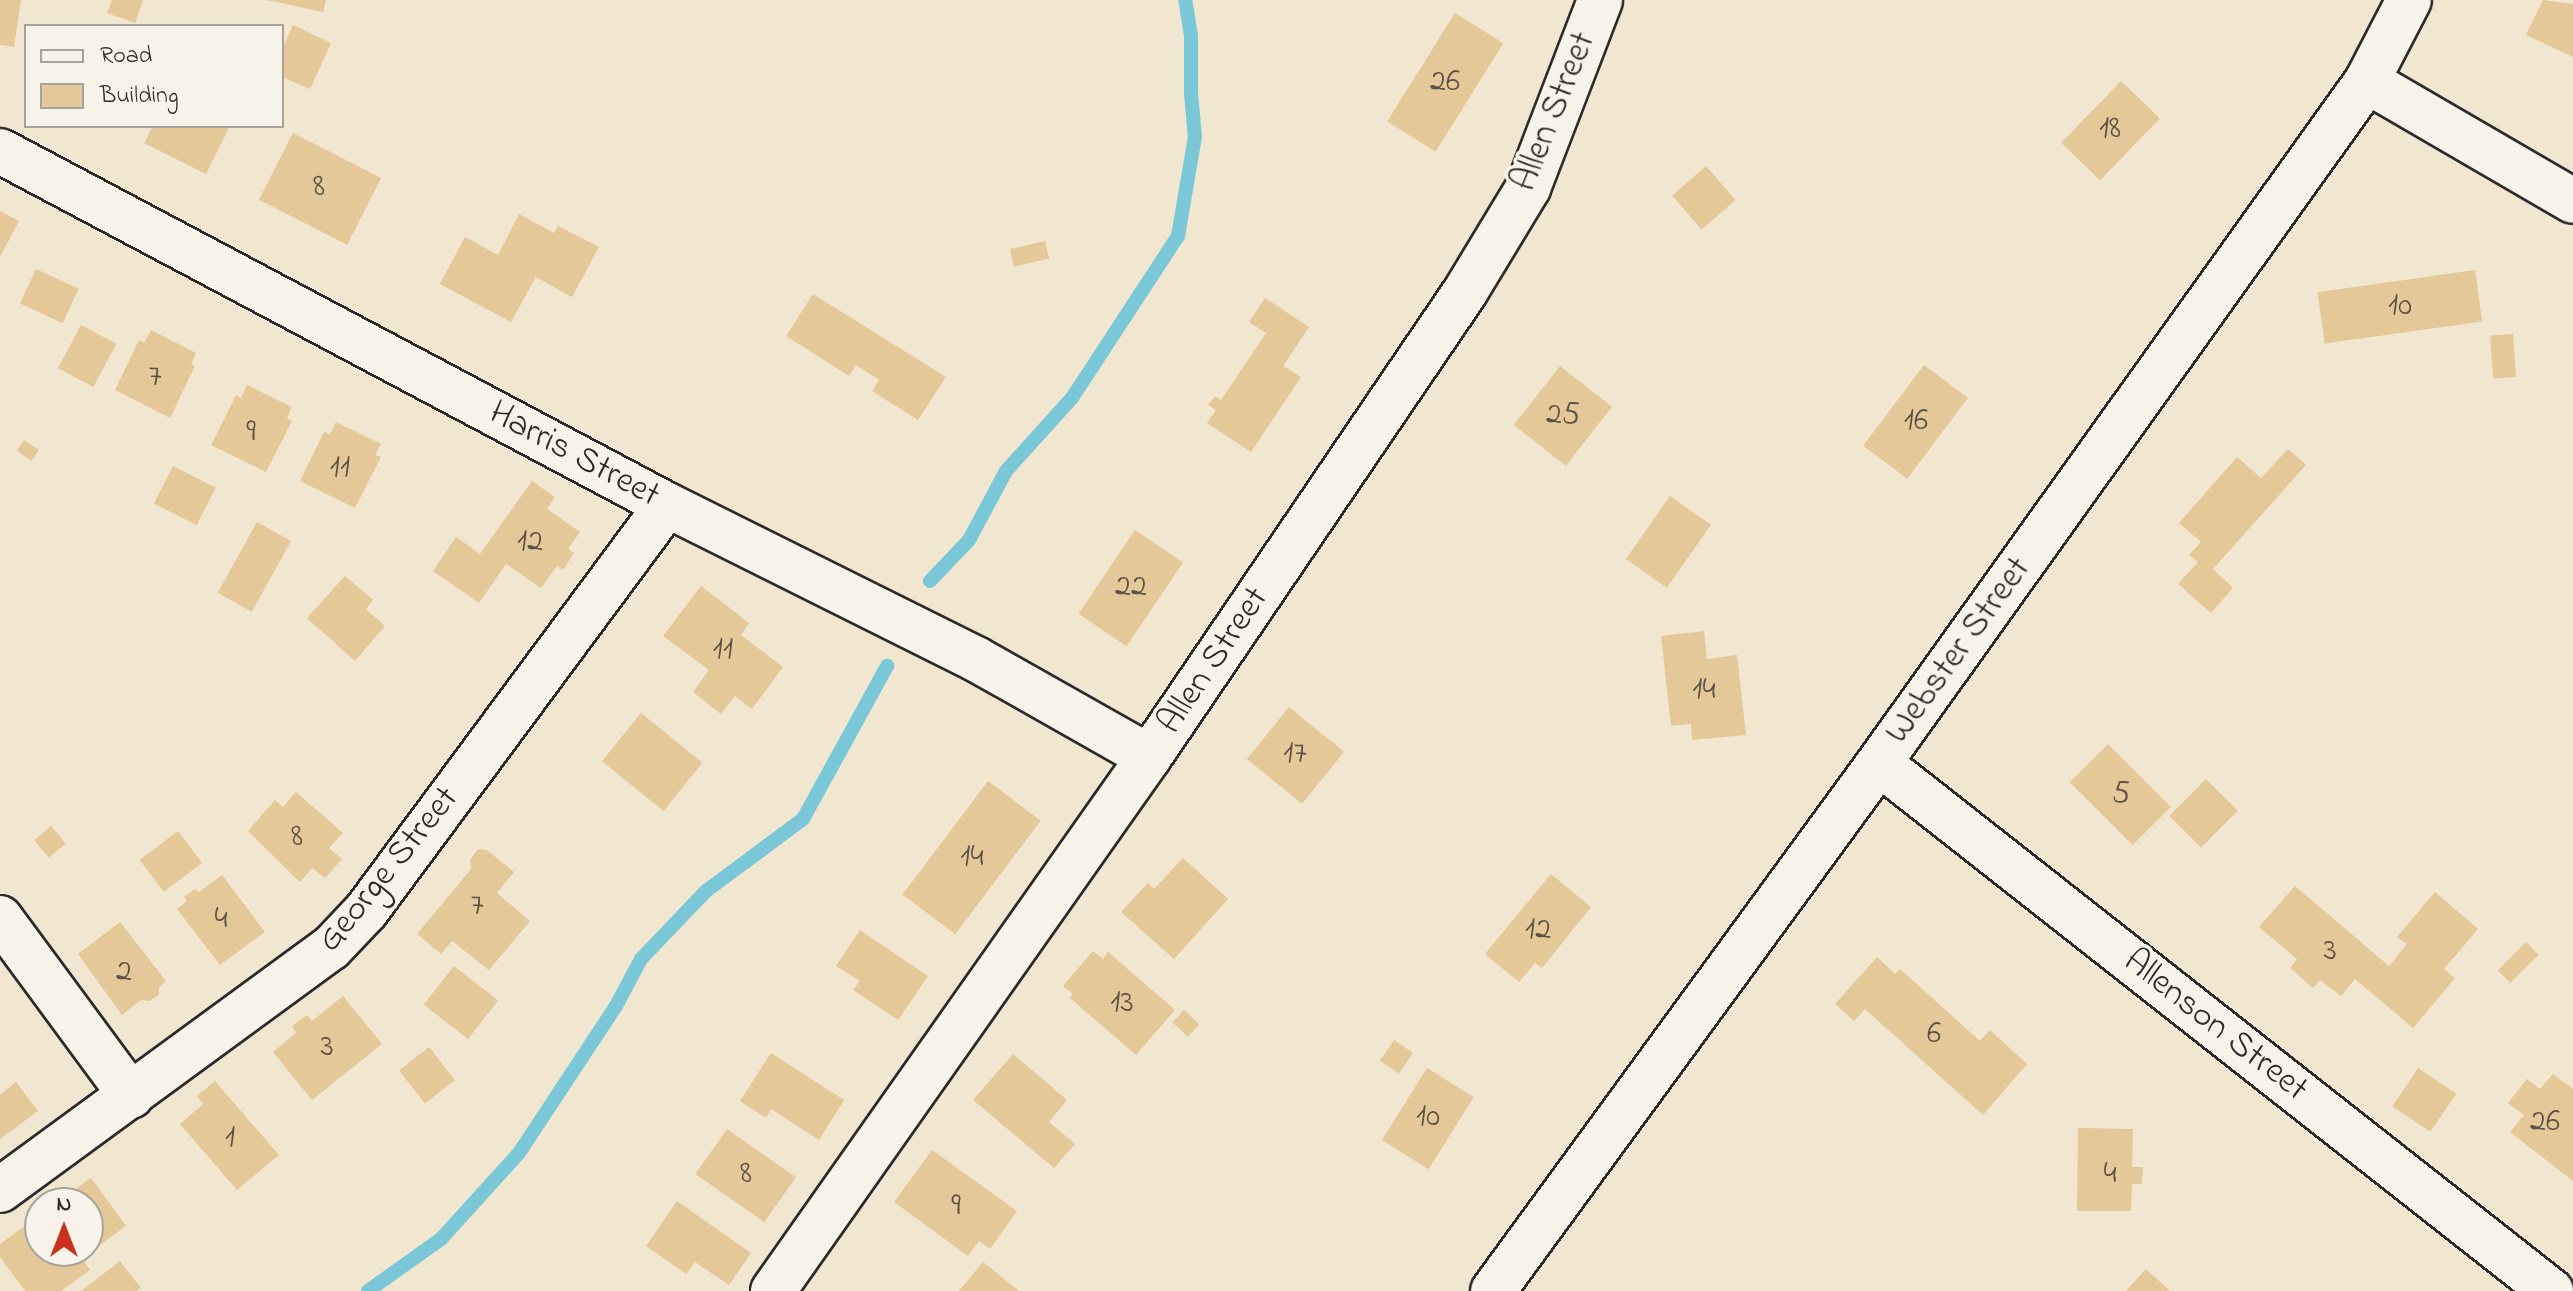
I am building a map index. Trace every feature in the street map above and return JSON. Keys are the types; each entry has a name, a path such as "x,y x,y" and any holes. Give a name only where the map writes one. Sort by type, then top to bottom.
{"street":[{"name":"Allen Street","path":"773,1291 1149,757 1465,292 1528,188 1600,0"},
{"name":"Webster Street","path":"1493,1291 1879,763 2367,81 2409,0"},
{"path":"2367,81 2573,201"},
{"name":"Harris Street","path":"0,151 667,505 976,659 1149,757"},
{"name":"George Street","path":"0,1190 326,952 366,911 667,505"},
{"name":"Allenson Street","path":"1879,763 2551,1291"},
{"path":"0,918 131,1096"},
{"path":"2559,1291 2573,1273"}],"building":[{"path":"0,0 21,0 14,47 0,45"},
{"path":"112,0 143,0 135,23 107,13"},
{"path":"267,0 326,0 323,12"},
{"path":"2543,0 2573,4 2573,57 2526,35"},
{"path":"1455,13 1503,43 1436,152 1387,122"},
{"path":"293,25 331,43 310,89 284,78 284,45"},
{"path":"2121,81 2160,119 2100,180 2061,143"},
{"path":"152,128 229,128 206,174 144,143"},
{"path":"293,133 381,178 347,245 259,200"},
{"path":"1706,166 1736,200 1702,229 1672,196"},
{"path":"0,211 19,221 0,257"},
{"path":"519,214 554,233 558,226 599,247 572,297 536,277 511,322 440,284 465,237 498,255"},
{"path":"1045,241 1049,259 1014,267 1010,249"},
{"path":"36,269 79,289 63,323 20,303"},
{"path":"2475,270 2482,321 2325,344 2318,292"},
{"path":"813,294 946,377 918,420 872,391 879,380 856,365 849,376 786,336"},
{"path":"1265,298 1309,327 1283,366 1301,377 1251,452 1207,423 1216,410 1208,405 1215,396 1221,400 1266,333 1249,322"},
{"path":"81,325 116,344 93,387 58,368"},
{"path":"151,330 196,353 191,364 195,366 170,418 115,390 139,340 144,343"},
{"path":"2513,334 2516,377 2493,378 2490,336"},
{"path":"1924,365 1968,398 1907,479 1863,446"},
{"path":"1560,366 1612,407 1566,466 1514,425"},
{"path":"247,385 292,407 287,418 292,421 266,472 211,445 236,395 241,398"},
{"path":"336,422 381,444 375,455 381,457 355,508 300,481 324,432 330,434"},
{"path":"24,440 39,450 32,461 17,451"},
{"path":"2288,449 2306,465 2213,569 2233,588 2211,613 2178,584 2198,562 2189,555 2201,542 2179,523 2237,457 2261,478"},
{"path":"173,466 216,488 197,525 154,503"},
{"path":"532,481 555,497 547,509 580,532 568,549 574,553 563,570 557,566 541,588 506,564 479,603 433,571 456,537 480,554"},
{"path":"1670,496 1711,525 1667,588 1626,559"},
{"path":"257,522 291,541 252,612 218,593"},
{"path":"1135,530 1183,562 1127,646 1079,614"},
{"path":"345,576 373,600 366,609 385,626 355,661 307,618"},
{"path":"701,586 749,623 741,635 783,667 752,709 735,696 721,714 693,692 709,670 663,636"},
{"path":"1704,631 1707,659 1737,655 1746,735 1692,740 1691,724 1671,726 1661,636"},
{"path":"1289,707 1344,752 1302,804 1247,759"},
{"path":"641,713 702,763 663,811 602,761"},
{"path":"2108,744 2171,807 2133,845 2070,782"},
{"path":"2206,779 2238,811 2201,848 2169,816"},
{"path":"988,781 1041,821 955,934 903,894"},
{"path":"296,792 343,833 329,848 342,859 325,878 312,868 300,882 248,831 275,800 283,807"},
{"path":"51,826 66,844 49,858 34,840"},
{"path":"178,831 202,863 164,892 140,860"},
{"path":"478,849 487,850 514,872 497,893 530,921 489,970 452,941 441,954 417,934 471,869 470,860"},
{"path":"1183,858 1228,899 1174,959 1121,912 1148,883 1154,889"},
{"path":"1551,874 1591,907 1542,968 1535,963 1519,982 1485,954"},
{"path":"222,875 265,932 220,965 177,909 187,901 184,897 195,889 199,892"},
{"path":"2295,886 2389,966 2407,944 2397,937 2435,892 2478,929 2444,969 2455,978 2413,1028 2355,979 2341,996 2320,980 2313,988 2290,968 2297,959 2259,927"},
{"path":"120,922 166,981 159,987 159,995 149,1001 141,1000 122,1015 78,954"},
{"path":"860,930 928,976 898,1020 853,990 860,981 836,966"},
{"path":"2526,942 2539,955 2510,983 2498,970"},
{"path":"1093,951 1103,959 1108,952 1175,1010 1136,1055 1070,998 1073,994 1063,986"},
{"path":"1877,957 1895,974 1900,969 1980,1041 1990,1030 2027,1064 1983,1115 1865,1009 1854,1021 1835,1004"},
{"path":"454,966 498,1000 468,1039 424,1005"},
{"path":"343,996 382,1044 312,1100 273,1052 296,1033 292,1026 307,1015 312,1021"},
{"path":"1184,1010 1199,1024 1188,1037 1172,1022"},
{"path":"1394,1040 1413,1053 1399,1074 1380,1061"},
{"path":"429,1047 455,1080 425,1103 399,1070"},
{"path":"771,1053 844,1100 819,1140 771,1109 766,1118 740,1101"},
{"path":"1013,1054 1067,1100 1049,1122 1075,1144 1054,1168 973,1100"},
{"path":"1427,1068 1474,1097 1429,1169 1382,1140"},
{"path":"2418,1068 2456,1094 2430,1132 2392,1106"},
{"path":"2553,1074 2573,1089 2573,1181 2510,1132 2524,1115 2508,1103 2527,1079 2540,1089"},
{"path":"215,1081 279,1155 237,1190 180,1124 203,1104 197,1096"},
{"path":"16,1082 38,1111 0,1139 0,1095"},
{"path":"2078,1128 2133,1129 2132,1167 2143,1167 2142,1184 2132,1184 2131,1211 2077,1211"},
{"path":"727,1129 796,1177 764,1222 695,1174"},
{"path":"932,1150 1017,1211 990,1249 979,1241 968,1256 894,1202"},
{"path":"91,1178 98,1187 78,1187"},
{"path":"104,1196 126,1226 104,1242"},
{"path":"677,1201 751,1253 729,1285 695,1262 686,1274 646,1246"},
{"path":"24,1227 24,1267 88,1267 90,1270 61,1291 25,1291 0,1257 0,1244"},
{"path":"120,1261 141,1288 137,1291 81,1291"},
{"path":"983,1262 1019,1291 959,1291"},
{"path":"2146,1269 2170,1291 2126,1291"}],"waterway":[{"path":"930,581 969,540 1006,471 1072,398 1178,236 1195,137 1191,36 1185,0"},
{"path":"368,1291 441,1239 519,1153 616,1006 641,959 706,891 803,819 887,666"}]}
